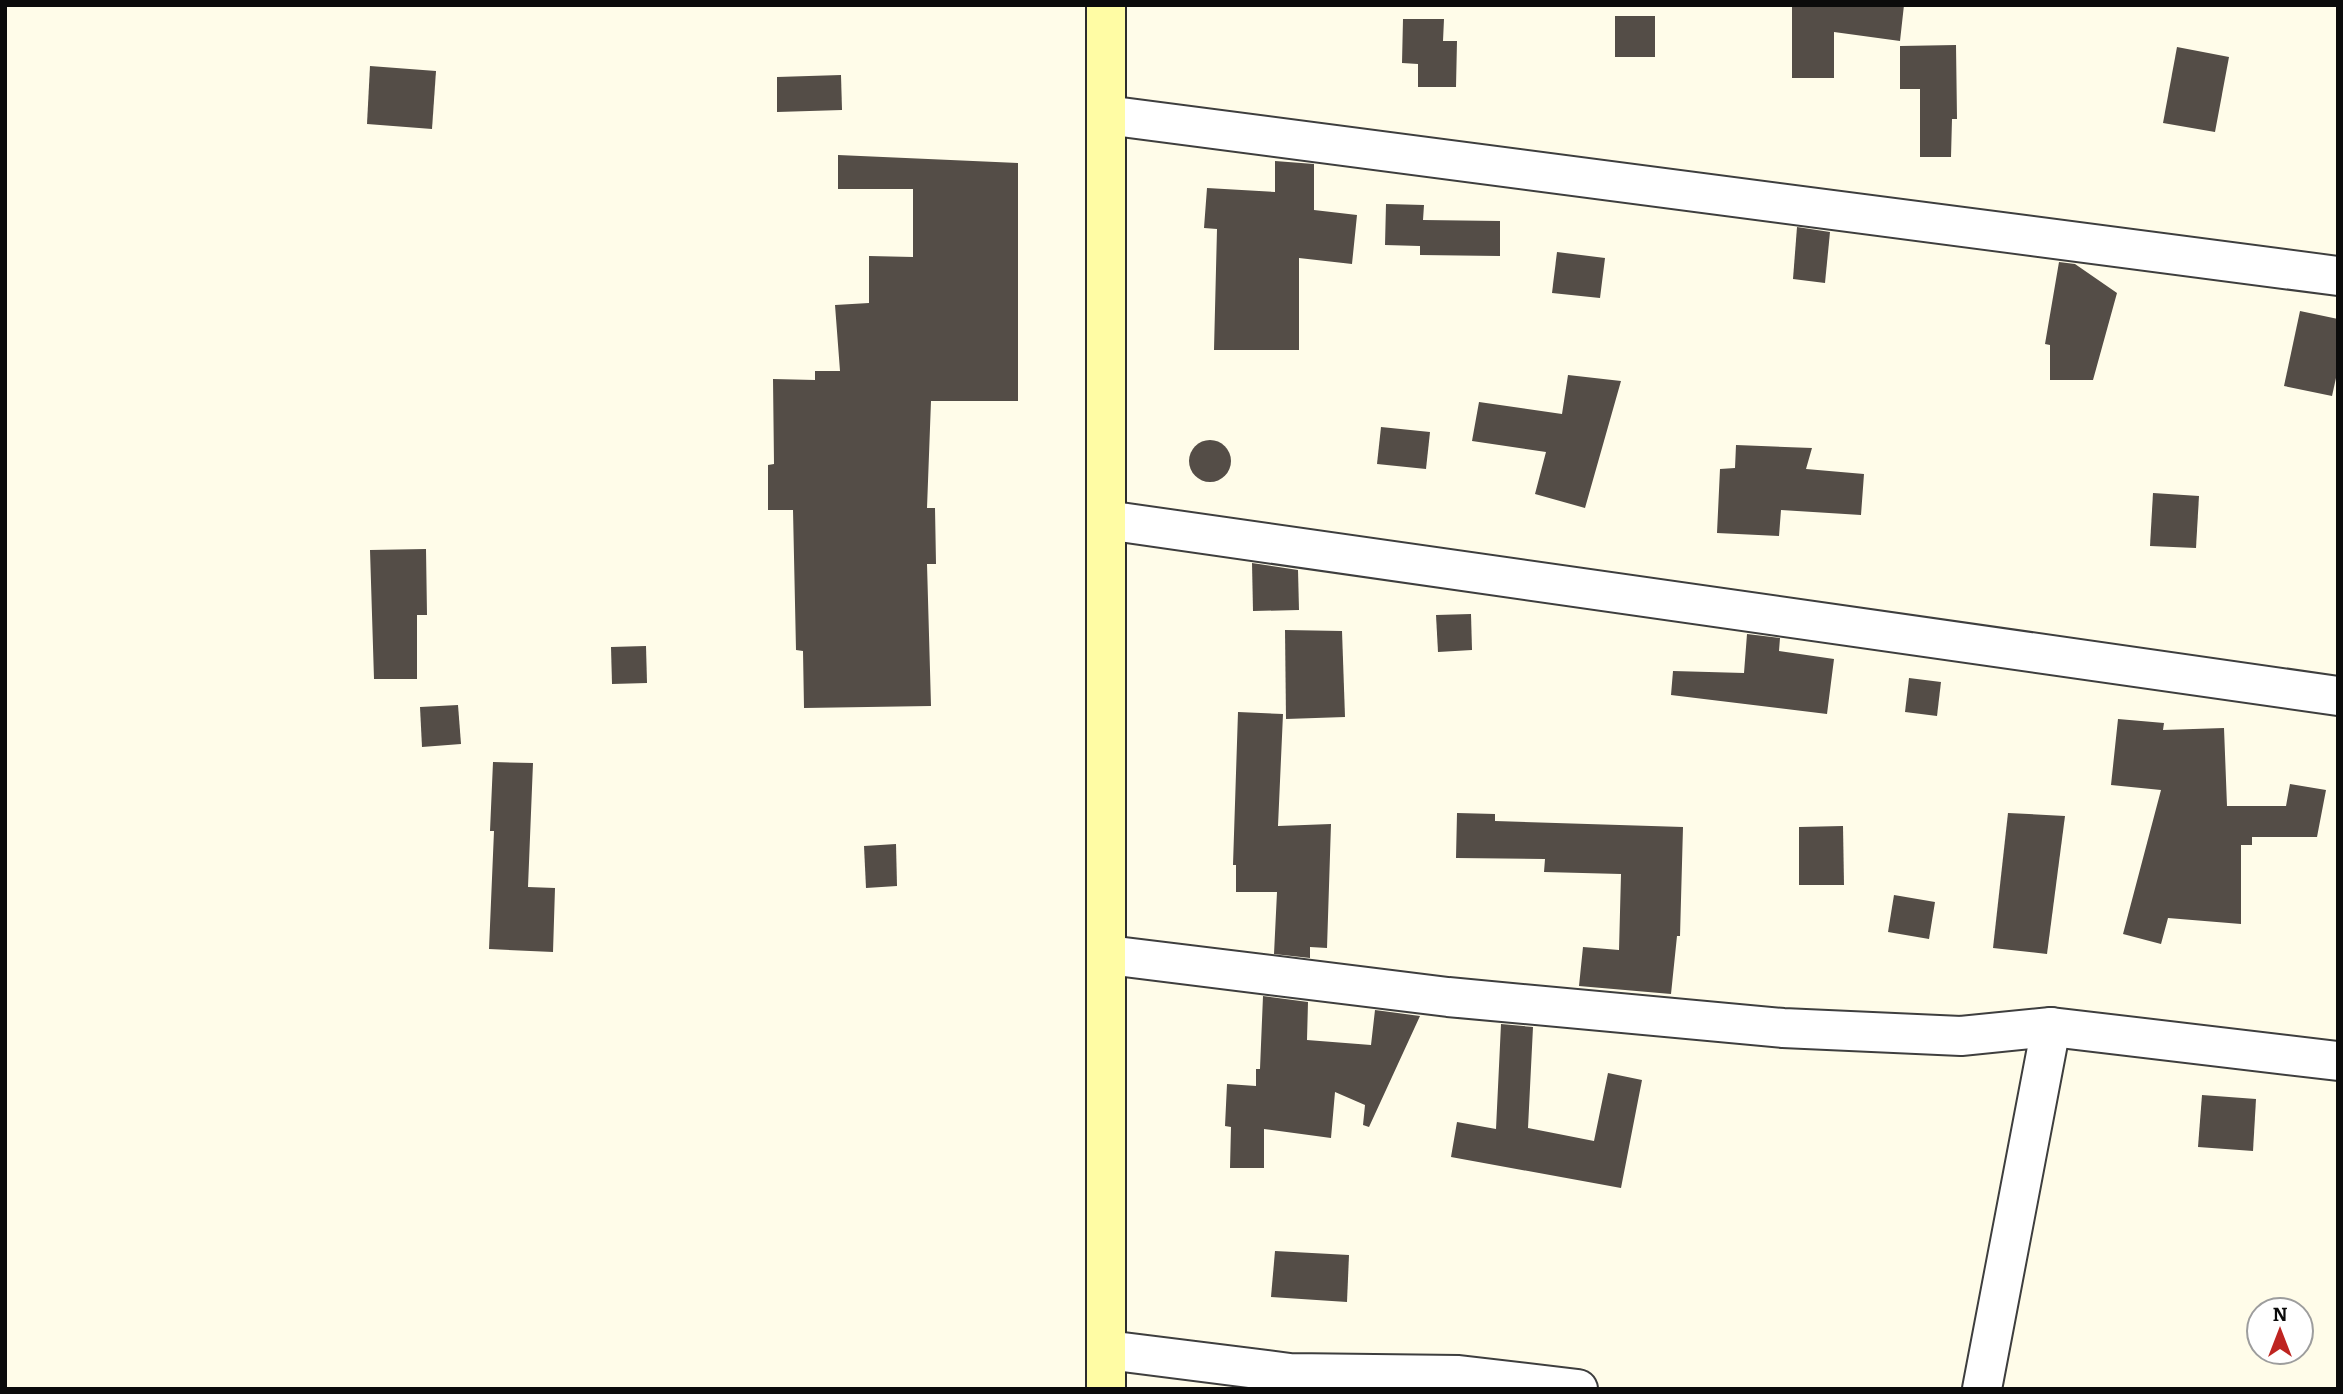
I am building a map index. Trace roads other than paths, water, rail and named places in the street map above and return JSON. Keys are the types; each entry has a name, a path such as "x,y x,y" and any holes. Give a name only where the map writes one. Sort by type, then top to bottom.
{"main road":[{"path":"1106,5 1106,1389"}],"street":[{"path":"1106,115 2338,276"},
{"path":"1106,520 2338,696"},
{"path":"1108,955 1448,997 1783,1028 1961,1036 2051,1027 2338,1061"},
{"path":"1982,1389 2051,1027"},
{"path":"1107,1350 1290,1373 1459,1375 1578,1389"}]}
